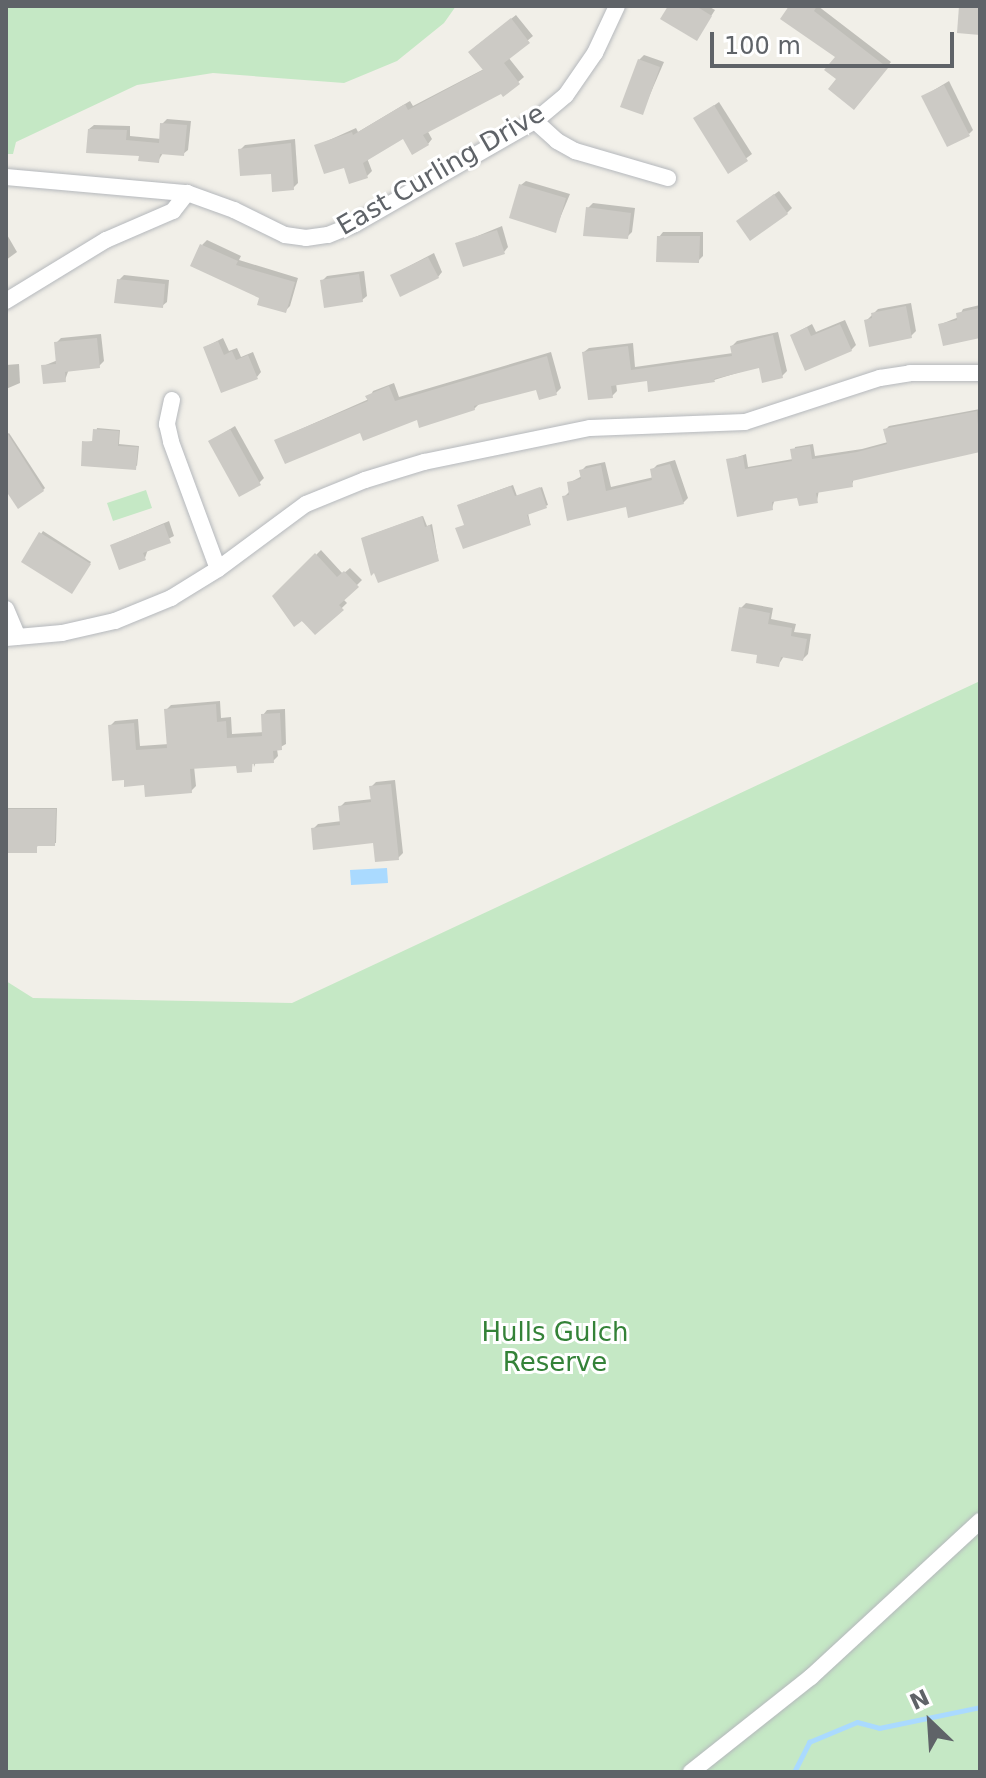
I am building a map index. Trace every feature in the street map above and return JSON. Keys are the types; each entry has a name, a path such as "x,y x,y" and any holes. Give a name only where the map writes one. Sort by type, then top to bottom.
{"street":[{"name":"East Curling Drive","path":"187,193 234,210 285,235 306,238 328,235 355,224 535,121 566,95 595,53 617,6"},
{"path":"535,121 557,141 575,151 668,178"},
{"path":"6,177 187,193"},
{"path":"6,301 106,240 173,211 187,193"},
{"path":"6,609 12,637 62,633 115,621 171,598 218,569 306,504 365,480 424,462 590,428 745,422 880,378 910,373 980,373"},
{"path":"172,400 167,424 171,442 218,569"},
{"path":"691,1772 811,1677 980,1521"}],"green space":[{"path":"6,6 456,6 444,23 397,61 344,83 213,73 137,85 16,142 13,154 6,154"},
{"path":"146,490 152,508 113,521 107,503"},
{"name":"Hulls Gulch Reserve","path":"980,681 980,1772 6,1772 6,981 33,998 292,1003"}],"water":[{"path":"387,868 388,883 351,885 350,870"}],"building":[{"path":"668,6 696,6 712,16 697,41 660,19"},
{"path":"789,6 817,6 814,11 888,68 854,110 828,89 836,79 824,70 835,57 780,19"},
{"path":"959,6 980,6 980,35 957,33"},
{"path":"511,18 530,43 504,63 520,84 503,97 501,94 423,135 429,145 412,155 403,139 363,163 368,178 349,184 344,168 324,174 314,145 352,132 353,135 405,104 408,110 483,70 468,52"},
{"path":"638,59 660,67 643,115 620,107"},
{"path":"944,85 970,136 947,147 921,96"},
{"path":"714,105 748,161 728,174 693,118"},
{"path":"160,123 187,125 184,156 160,154 159,163 138,161 139,156 86,153 88,129 127,130 126,140 159,143"},
{"path":"291,143 294,190 272,192 271,174 240,176 238,149"},
{"path":"519,184 566,198 556,233 509,218"},
{"path":"774,194 788,214 750,241 736,221"},
{"path":"586,207 631,213 628,239 583,236"},
{"path":"497,230 505,254 463,267 455,243"},
{"path":"657,236 700,236 699,263 656,262"},
{"path":"200,244 238,261 236,265 295,282 286,313 257,305 259,298 190,266"},
{"path":"428,257 439,278 400,297 390,275"},
{"path":"359,274 363,302 324,308 320,280"},
{"path":"117,279 165,284 163,308 114,303"},
{"path":"906,306 912,338 869,347 864,320 872,318 871,313"},
{"path":"980,308 980,338 943,346 938,324 957,320 956,313"},
{"path":"840,324 852,351 805,371 790,335 807,327 811,336"},
{"path":"773,335 783,378 762,383 759,368 714,379 715,382 648,392 647,381 611,386 613,398 588,400 582,352 628,346 631,370 732,356 730,346"},
{"path":"97,338 100,368 65,372 66,382 43,384 41,365 56,364 54,342"},
{"path":"218,341 224,355 232,351 236,360 248,355 258,379 221,393 203,347"},
{"path":"547,356 557,395 539,400 536,390 474,406 475,410 419,428 417,420 363,441 360,433 285,464 274,440 368,401 365,396 389,386 395,401"},
{"path":"977,411 980,452 852,481 853,487 816,493 818,503 799,506 797,498 772,502 773,510 737,517 726,459 743,456 745,469 792,461 790,449 810,446 812,459 857,452 887,444 883,429"},
{"path":"93,429 119,431 118,446 138,447 136,470 81,466 82,441 92,442"},
{"path":"230,429 261,485 239,497 208,441"},
{"path":"6,431 44,491 18,509 6,491"},
{"path":"670,464 684,504 628,518 626,507 567,521 562,496 569,495 567,482 581,479 579,470 601,465 606,491 652,480 650,469"},
{"path":"511,486 515,496 540,487 547,508 527,515 531,525 463,549 455,528 464,525 457,505"},
{"path":"422,516 425,527 430,525 439,561 378,583 374,573 371,576 361,538"},
{"path":"164,524 171,543 143,553 146,560 119,570 110,545"},
{"path":"39,532 91,564 72,594 21,562"},
{"path":"315,553 337,577 344,571 359,587 339,605 344,610 315,635 302,621 294,627 272,596"},
{"path":"739,607 770,613 768,624 792,628 791,636 807,639 803,661 781,657 779,667 756,663 757,655 731,651"},
{"path":"216,704 217,722 226,721 227,738 262,736 261,714 280,713 282,750 273,751 274,763 252,764 252,772 237,773 236,766 190,769 192,793 145,797 144,785 124,787 124,780 112,781 108,725 134,723 136,750 167,748 164,709"},
{"path":"391,784 399,860 375,862 373,843 313,850 311,828 340,825 338,806 371,802 369,786"},
{"path":"6,809 56,809 55,846 37,846 37,853 6,853"}],"waterway":[{"path":"794,1772 809,1742 857,1722 879,1728 980,1707"}]}
